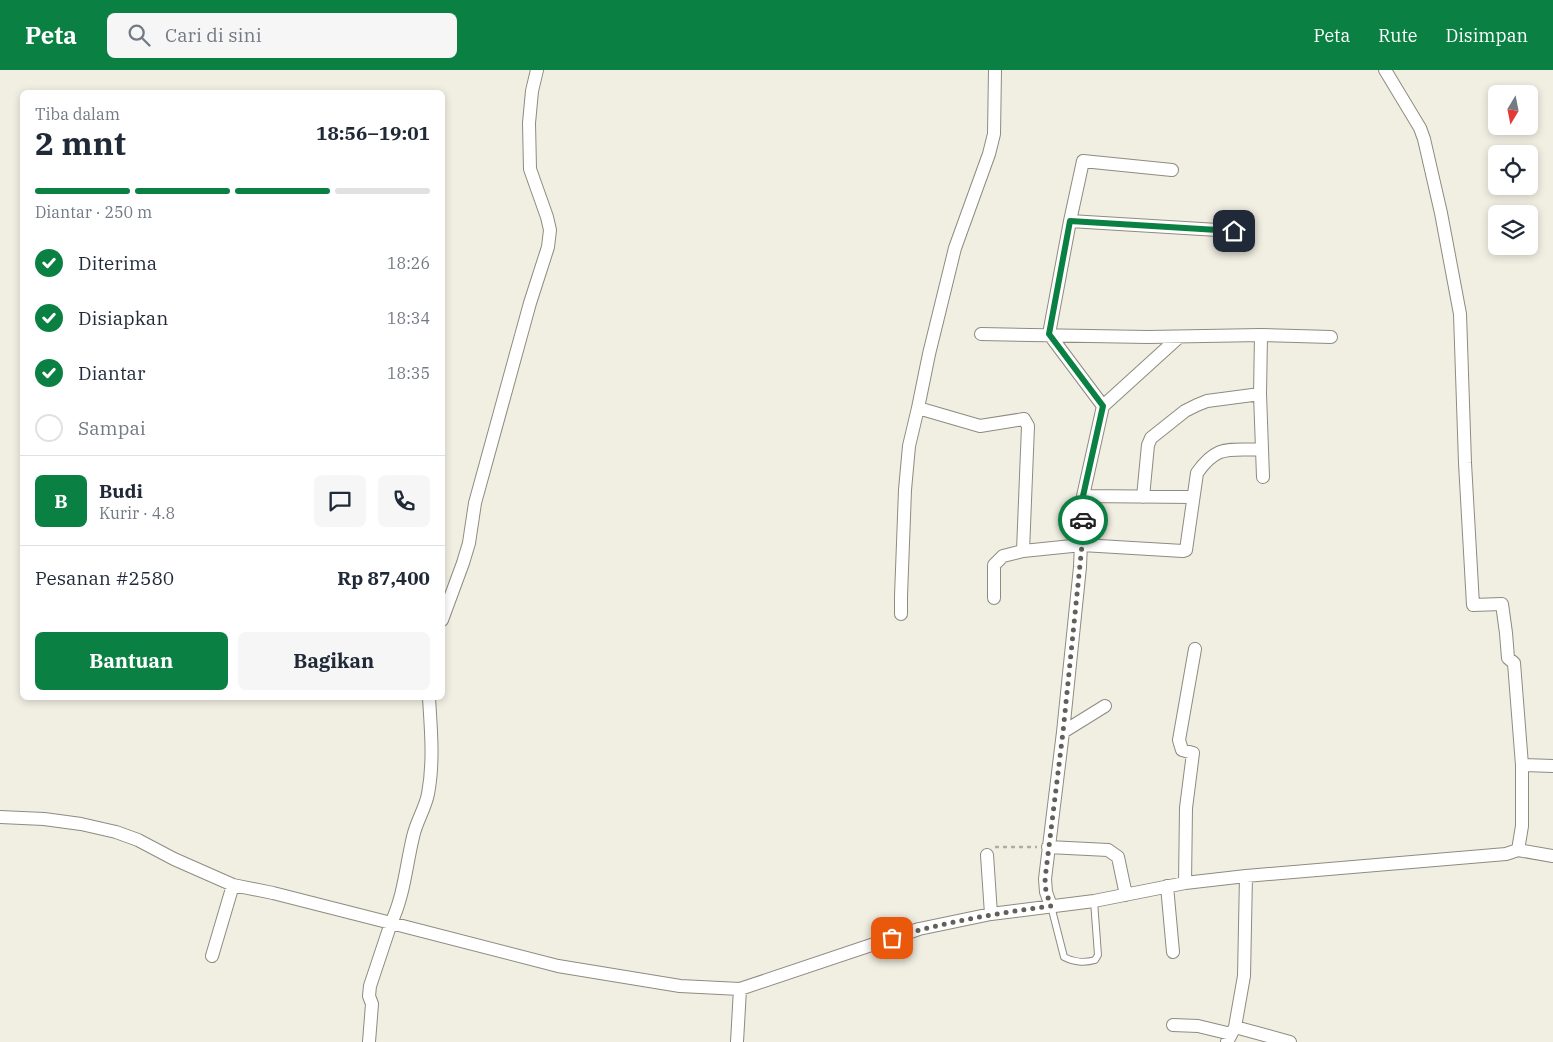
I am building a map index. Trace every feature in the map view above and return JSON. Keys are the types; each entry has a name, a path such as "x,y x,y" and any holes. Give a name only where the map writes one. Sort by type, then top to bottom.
{"street":[{"path":"445,612 469,543 478,494 530,303 548,247 550,230 530,168 528,124 537,70"},
{"path":"901,614 900,596 905,490 909,446 955,248 989,154 994,134 995,70"},
{"path":"1385,70 1420,128 1424,139 1441,213 1460,314 1464,463 1473,605 1502,604 1508,658 1514,663 1522,765 1522,826 1518,850"},
{"path":"1103,406 1049,334 1083,161 1172,170"},
{"path":"1070,221 1234,231"},
{"path":"981,334 1331,337"},
{"path":"1261,335 1260,394 1263,477"},
{"path":"1051,906 1046,892 1045,879 1063,732 1082,545 1083,496 1103,406 1179,336"},
{"path":"1143,496 1148,445 1151,438 1185,412 1207,401 1260,394"},
{"path":"918,408 980,426 1024,419 1027,423 1024,551"},
{"path":"994,598 994,565 1003,556 1024,551 1082,545 1184,551 1187,547 1197,473 1203,464 1214,454 1227,449 1262,449"},
{"path":"1083,496 1193,497"},
{"path":"1186,883 1186,808 1193,753 1182,750 1178,740 1195,648"},
{"path":"369,1042 372,1004 369,996 370,986 403,893 413,834 428,795 432,764 429,700"},
{"path":"1063,732 1105,706"},
{"path":"1522,765 1553,766"},
{"path":"0,817 44,819 81,824 116,832 138,840 174,859 233,885 273,892 558,966 680,986 740,989 919,929 991,914 1094,901 1167,886 1246,876 1506,854 1518,850 1553,856"},
{"path":"1048,847 1108,850 1114,853 1118,857 1126,895"},
{"path":"987,854 991,914"},
{"path":"1231,1034 1244,976 1246,876"},
{"path":"212,956 233,885"},
{"path":"1167,886 1173,952"},
{"path":"737,1042 740,989"},
{"path":"1173,1025 1198,1026 1231,1034 1290,1042"}],"lane":[{"path":"1051,906 1064,957 1071,961 1092,961 1096,960 1098,955 1094,901"}],"path":[{"path":"987,854 989,850 995,847 1048,847"}],"way so far":[{"path":"892,938 919,929 991,914 1051,906 1046,892 1045,879 1063,732 1083,520"}],"route":[{"path":"1083,520 1083,496 1103,406 1049,334 1070,221 1234,231"}]}
